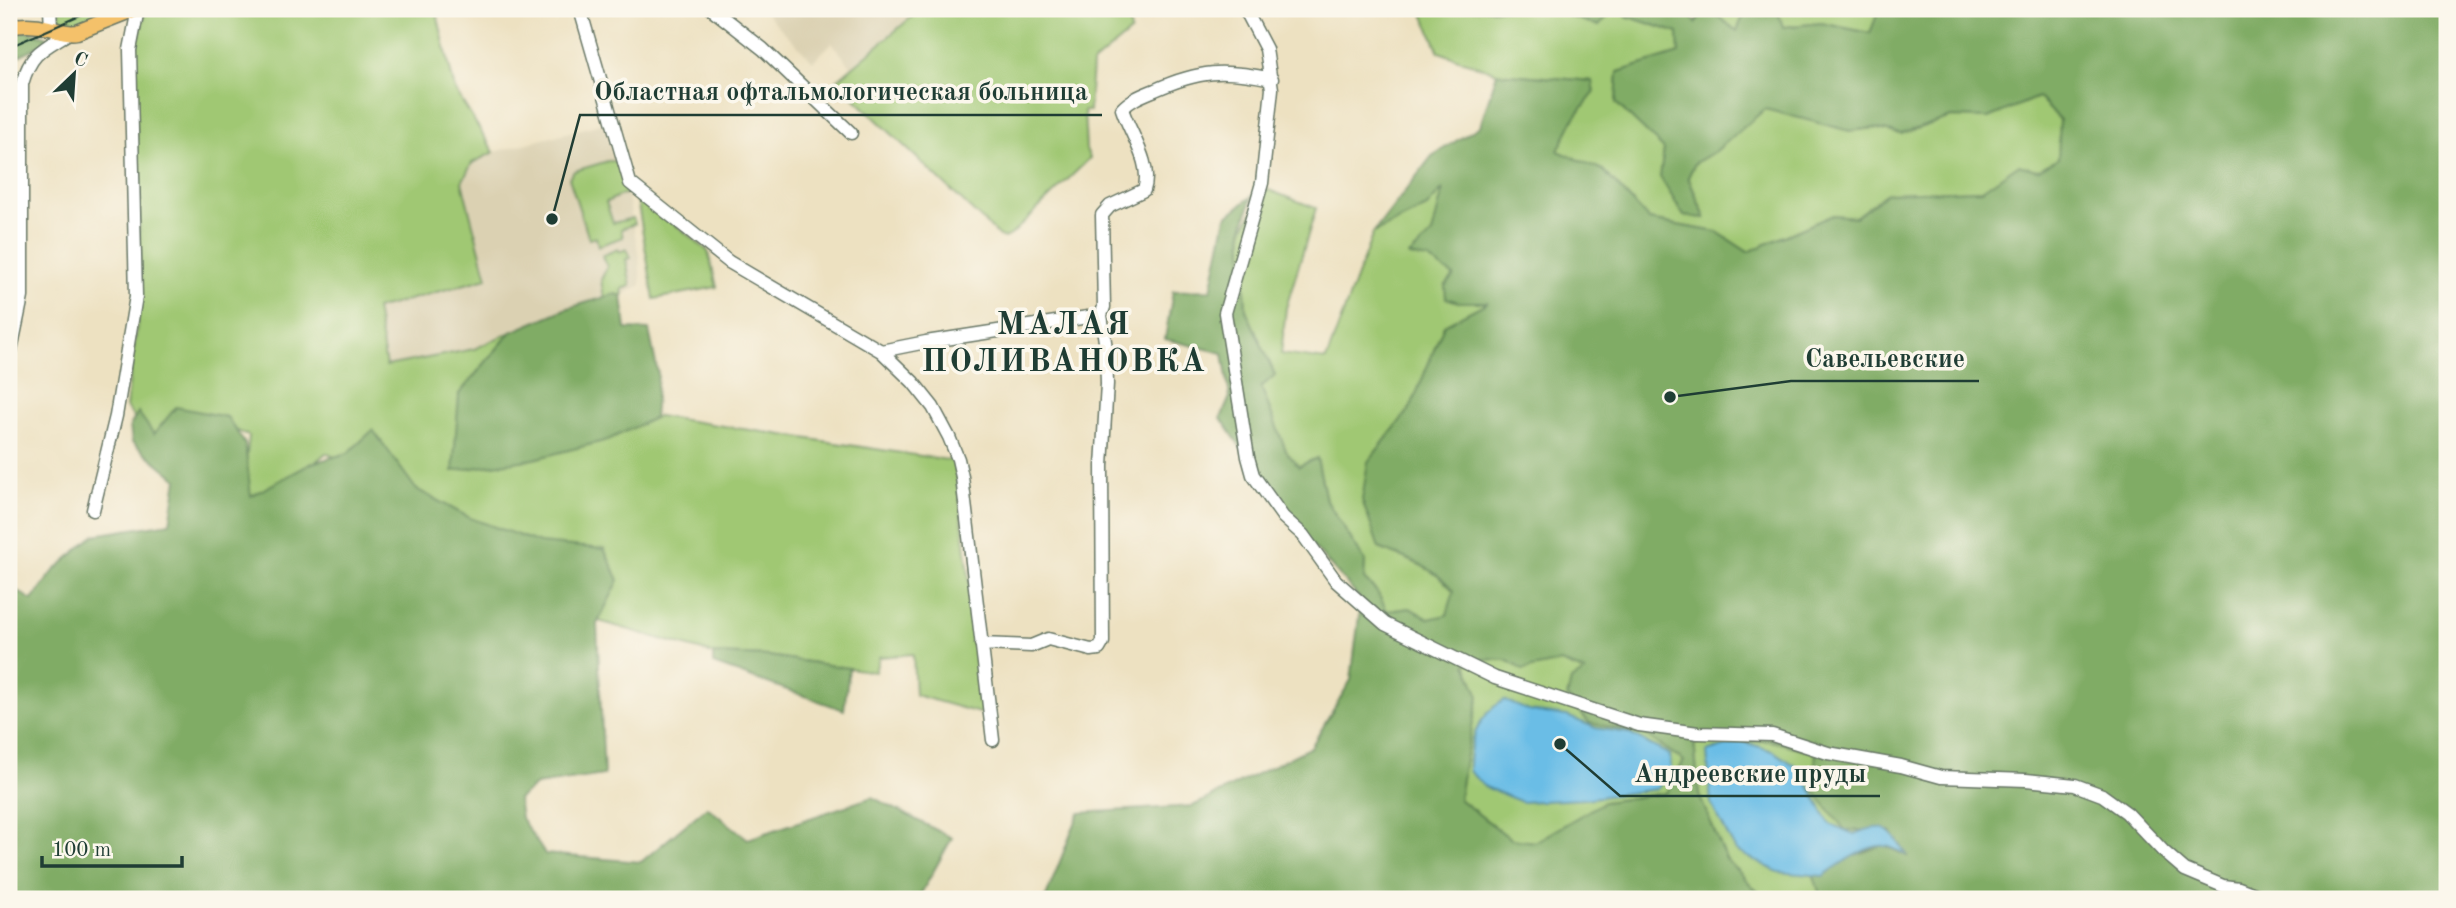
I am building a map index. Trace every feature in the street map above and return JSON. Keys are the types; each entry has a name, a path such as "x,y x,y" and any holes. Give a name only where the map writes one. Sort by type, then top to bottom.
{"main road":[{"path":"9,27 22,24 51,28 67,34 86,30 136,9"}],"street":[{"path":"50,9 51,28"},
{"path":"93,510 116,416 135,296 130,50 136,9"},
{"path":"580,9 630,183 729,262 881,352 913,382 933,407 958,458 993,740"},
{"path":"712,9 763,49 851,133"},
{"path":"1245,9 1266,49 1272,79 1262,183 1225,313 1248,457 1253,475 1283,517 1303,535 1336,581 1385,624 1495,678 1639,725 1698,733 1772,735 1828,753 1901,766 1941,777 2075,785 2102,795 2127,813 2185,870 2223,886 2239,888 2267,899"},
{"path":"9,360 22,297 22,84 28,63 42,49 67,34"},
{"path":"981,644 1031,646 1048,639 1091,650 1099,649 1102,642 1102,466 1107,384 1106,348 1101,315 1104,307 1102,215 1110,206 1144,190 1146,184 1145,164 1122,109 1135,99 1184,77 1235,73 1272,79"},
{"path":"881,352 926,342 1101,315"}],"shaded area":[{"path":"762,9 919,9 851,66 832,43 813,61"},
{"path":"608,122 625,182 639,256 641,285 622,296 474,349 386,366 375,310 487,278 462,182 472,163 494,152"}],"green space":[{"path":"59,9 126,9 86,26 64,26 60,20"},
{"path":"436,9 455,90 494,152 472,163 462,182 487,278 376,309 386,366 474,349 511,332 459,394 610,438 658,416 955,461 986,715 915,695 913,654 879,657 875,672 769,656 713,654 588,618 542,546 473,522 326,453 287,486 246,558 246,464 249,436 192,410 165,427 151,441 126,407 141,295 134,52 146,11"},
{"path":"921,9 1127,9 1131,31 1092,64 1089,111 1084,111 1086,149 1090,158 1011,235 1004,238 836,81"},
{"path":"1421,9 1571,9 1569,15 1623,9 1626,16 1678,33 1679,53 1618,72 1616,103 1664,149 1661,177 1684,216 1705,217 1688,177 1695,163 1716,151 1765,109 1850,131 1874,128 1901,134 1951,117 1988,118 2038,97 2060,120 2059,159 2038,170 2018,165 1983,190 1887,193 1855,217 1833,215 1748,252 1717,232 1649,220 1603,170 1557,151 1575,117 1594,93 1592,81 1497,73 1439,52"},
{"path":"1571,9 1612,11 1599,26 1568,16"},
{"path":"1623,9 1686,9 1696,23 1703,9 1708,9 1737,31 1746,9 1777,9 1783,27 1821,23 1870,33 1879,10 1888,9 2447,9 2447,899 1819,899 1812,870 1884,845 1909,857 1890,831 1845,830 1813,789 1816,752 1772,741 1694,741 1699,795 1726,859 1763,899 1043,899 1079,813 1193,806 1311,747 1351,680 1361,600 1288,518 1221,418 1230,397 1223,353 1165,339 1173,291 1211,290 1226,217 1252,196 1242,231 1246,310 1275,375 1261,387 1287,453 1299,466 1317,458 1326,500 1365,561 1364,579 1377,592 1387,611 1410,608 1429,619 1447,615 1454,591 1438,575 1379,548 1362,500 1368,462 1411,407 1444,325 1488,302 1458,302 1446,298 1445,286 1454,276 1428,259 1409,256 1432,234 1443,189 1427,207 1373,233 1432,156 1480,126 1497,73 1592,81 1594,93 1575,117 1558,151 1603,170 1649,220 1717,232 1748,252 1833,215 1856,217 1887,193 1982,190 2018,165 2038,170 2058,159 2060,120 2038,97 1988,118 1951,117 1901,134 1874,128 1850,131 1765,109 1716,151 1695,163 1688,177 1705,218 1684,216 1660,177 1664,149 1616,103 1618,72 1679,53 1678,33 1626,16","holes":["1480,659 1506,660 1523,670 1561,662 1585,672 1571,680 1567,697 1589,723 1644,734 1684,761 1666,793 1604,802 1535,842 1511,839 1459,799 1479,696 1466,664"]},
{"path":"1708,9 1746,9 1737,31"},
{"path":"1777,9 1888,9 1879,11 1870,33 1821,23 1783,27"},
{"path":"27,31 45,36 49,41 9,61 9,35"},
{"path":"608,161 620,164 626,187 626,193 606,202 613,223 633,218 635,224 621,229 623,237 598,246 596,237 589,239 569,178 574,171"},
{"path":"1444,187 1489,302 1444,325 1411,407 1368,462 1379,548 1429,570 1454,592 1447,615 1429,619 1410,608 1387,611 1377,592 1364,579 1365,561 1326,500 1317,458 1299,466 1287,453 1261,387 1275,375 1246,310 1242,231 1266,189 1316,208 1286,308 1281,354 1326,360 1373,233 1427,207"},
{"path":"636,193 708,251 717,287 654,299"},
{"path":"618,249 619,252 627,249 631,258 626,259 631,286 622,289 623,296 615,294 604,298 601,280 607,267 603,255"},
{"path":"615,294 622,296 626,329 649,330 658,374 654,418 608,440 534,459 453,471 459,394 511,332 565,309"},
{"path":"176,407 227,417 245,444 251,496 312,463 348,453 373,430 416,489 470,518 540,543 604,549 619,580 597,624 604,775 536,785 518,799 521,818 545,854 641,862 707,807 748,839 872,797 952,838 918,899 9,899 9,586 32,600 54,571 94,535 170,523 177,479 132,442 130,426 138,412 154,434"},
{"path":"713,654 769,656 849,668 844,710 713,664"},
{"path":"1480,659 1507,660 1523,670 1561,662 1586,672 1644,734 1684,761 1666,793 1604,802 1535,842 1511,839 1459,799 1465,759 1466,663"},
{"path":"1694,741 1772,741 1816,752 1890,831 1910,859 1820,895 1819,899 1763,899 1726,859 1699,795"}],"water":[{"path":"1504,700 1529,711 1567,716 1596,728 1628,733 1670,755 1671,770 1657,789 1584,799 1522,802 1485,787 1469,771 1470,750 1481,721"},
{"path":"1741,741 1773,751 1799,768 1830,824 1854,834 1873,828 1885,829 1906,854 1884,846 1869,848 1823,876 1778,872 1736,851 1711,804 1707,752"}],"tram line":[{"path":"9,47 96,9"}],"place":[{"name":"Областная офтальмологическая больница","path":"552,219"},
{"name":"Савельевские","path":"1670,397"},
{"name":"Андреевские пруды","path":"1560,744"}],"district":[{"name":"МАЛАЯ ПОЛИВАНОВКА","path":"1064,342"}]}
